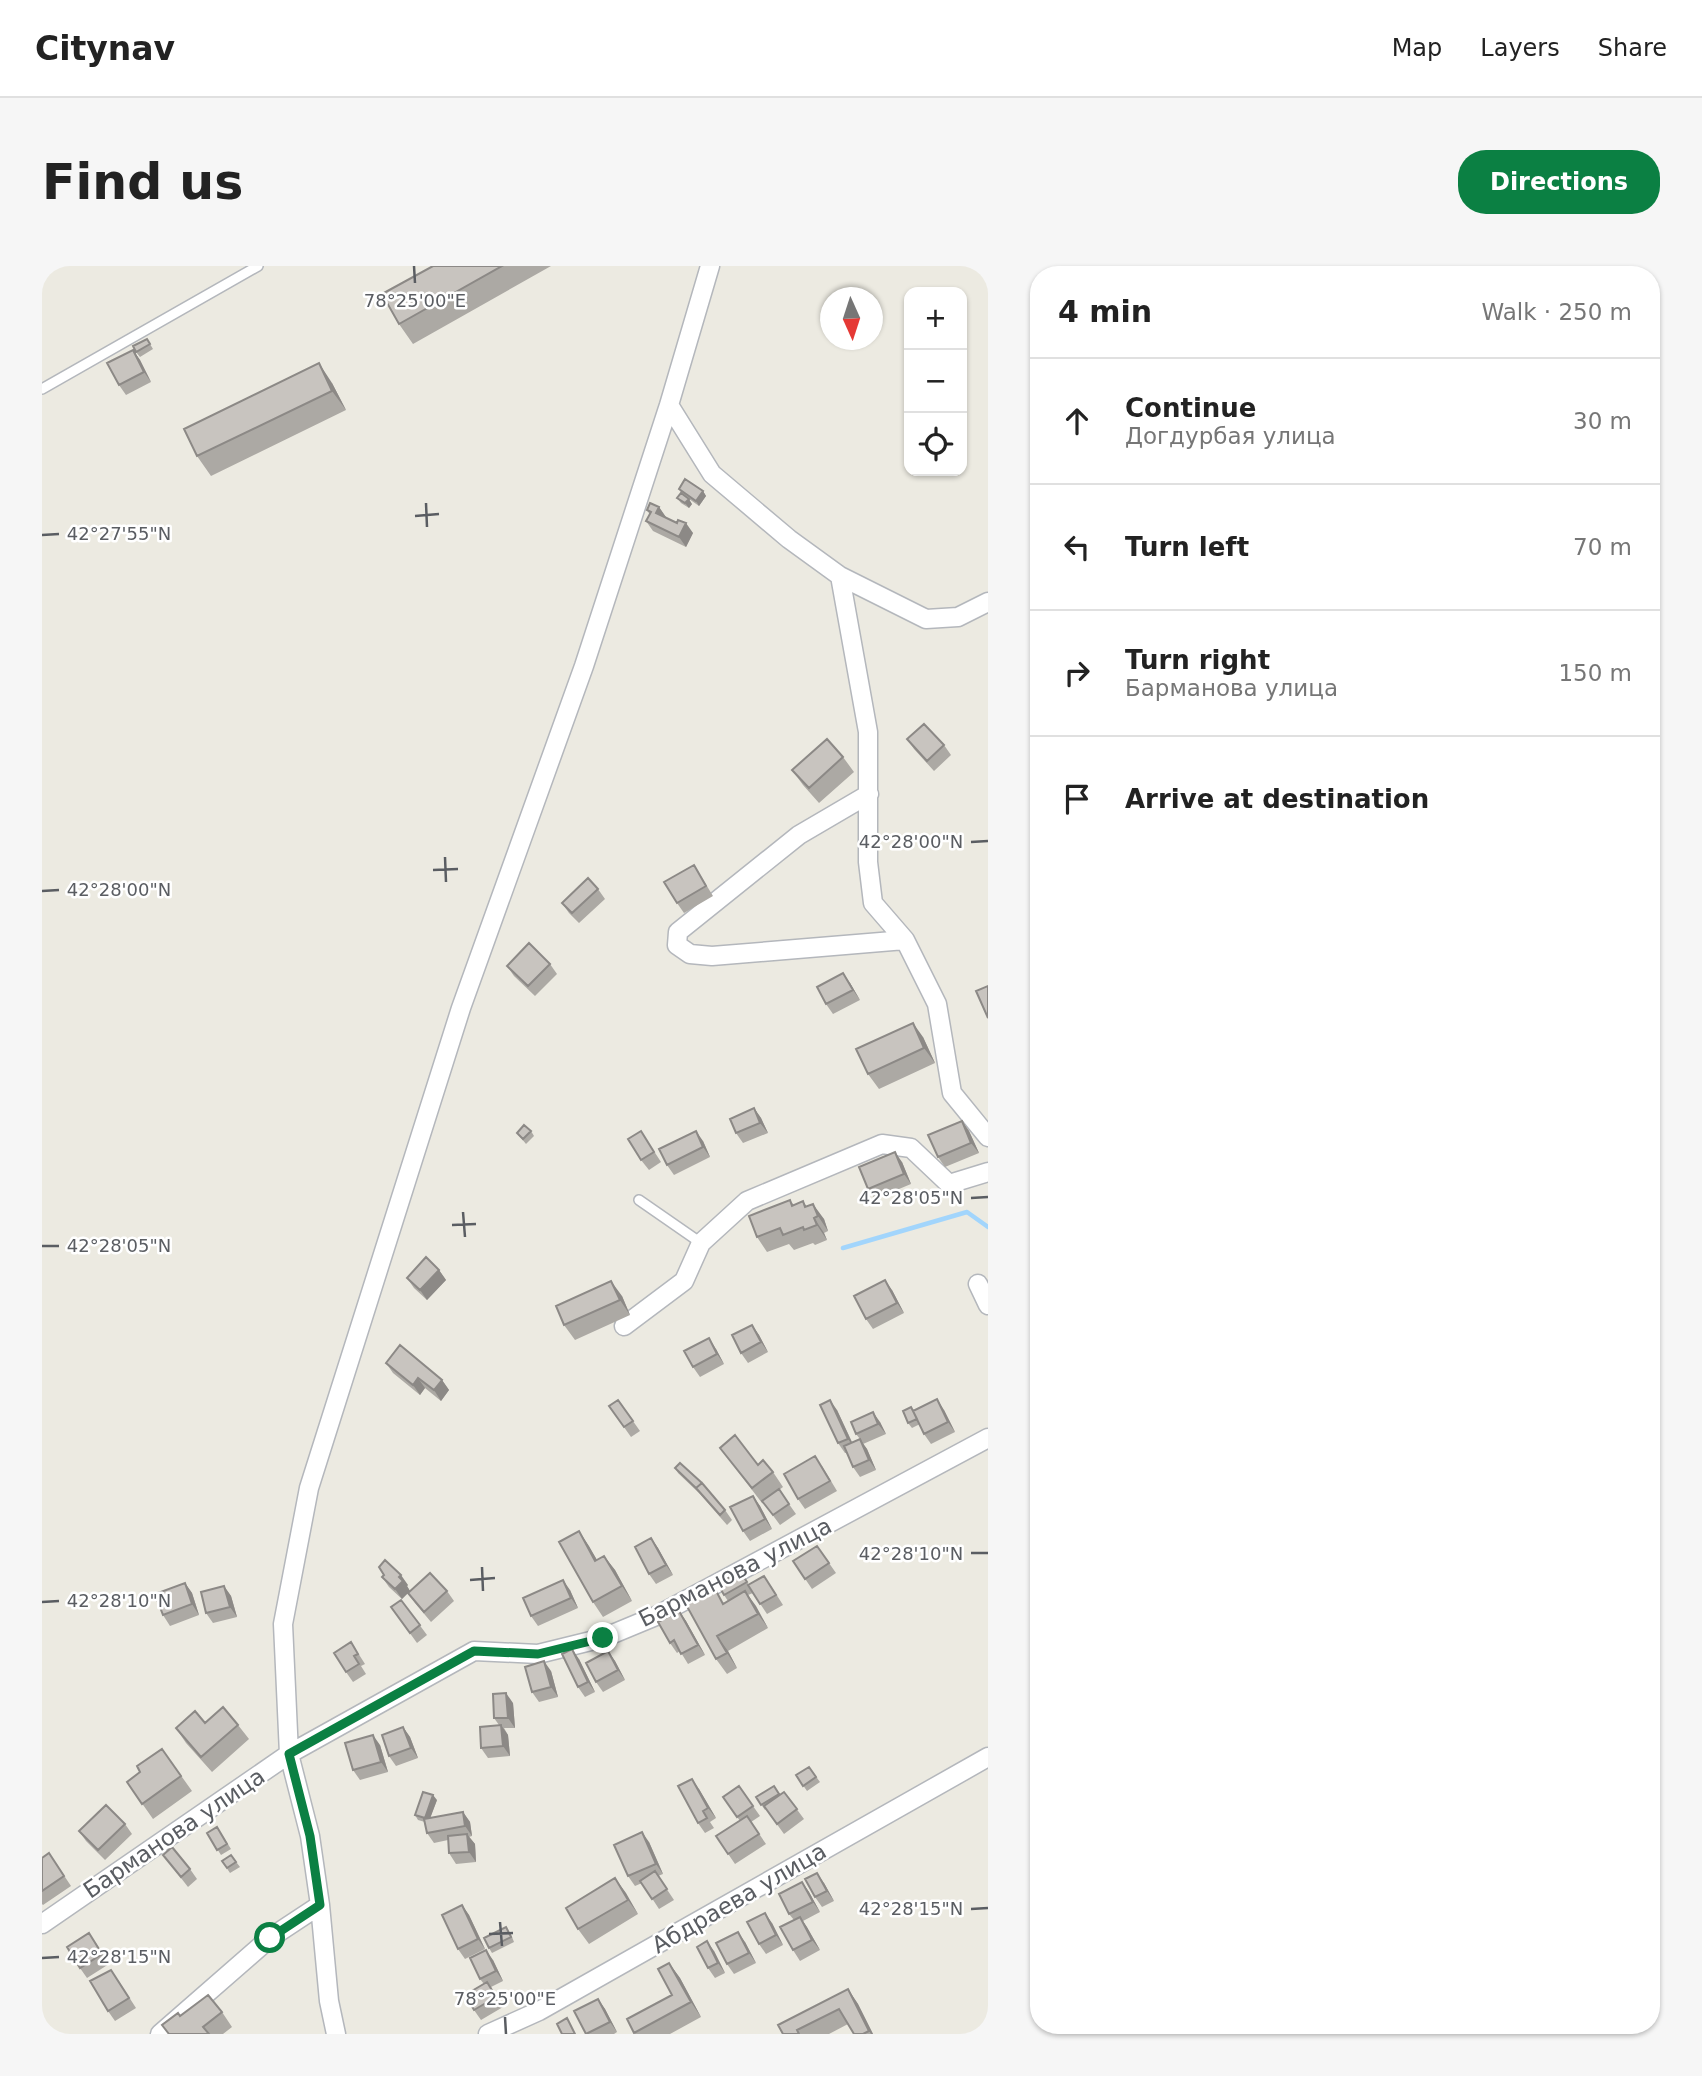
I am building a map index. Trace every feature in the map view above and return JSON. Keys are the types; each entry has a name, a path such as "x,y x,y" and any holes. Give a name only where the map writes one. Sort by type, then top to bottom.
{"street":[{"path":"335,2034 310,1836 289,1754 283,1624 309,1488 461,1008 584,666 669,405 710,266"},
{"path":"669,405 712,474 789,539 840,576 926,619 958,617 988,602"},
{"path":"840,576 868,732 868,862 873,903 905,940 937,1004 952,1093 988,1137"},
{"path":"869,794 799,835 678,932 677,945 690,954 712,956 905,940"},
{"path":"624,1326 684,1281 701,1243 747,1201 882,1144 911,1148 949,1184 988,1172"},
{"path":"978,1284 988,1305"},
{"name":"Барманова улица","path":"42,1924 289,1754 474,1651 538,1654 603,1638 656,1616 988,1438"},
{"name":"Абдраева улица","path":"488,2034 539,2011 988,1757"},
{"path":"160,2034 270,1938 320,1905"}],"lane":[{"path":"42,389 258,266"},
{"path":"639,1200 701,1243"}],"building":[{"path":"433,266 502,266 399,324 382,294"},
{"path":"147,339 150,344 136,352 133,346"},
{"path":"133,350 144,372 119,385 107,363"},
{"path":"319,363 332,391 197,456 184,429"},
{"path":"685,479 703,491 696,501 679,489"},
{"path":"681,493 689,499 685,503 677,498"},
{"path":"650,503 659,507 656,513 677,523 678,520 686,523 679,537 646,521 651,512 647,510"},
{"path":"924,724 944,745 927,761 907,739"},
{"path":"827,739 843,757 809,788 792,770"},
{"path":"694,865 706,886 677,903 664,882"},
{"path":"588,878 598,889 572,913 562,903"},
{"path":"529,943 550,964 528,986 507,966"},
{"path":"843,973 853,990 826,1004 817,987"},
{"path":"988,986 988,1018 976,991"},
{"path":"913,1023 924,1048 868,1074 856,1049"},
{"path":"754,1108 760,1123 736,1133 730,1119"},
{"path":"962,1121 971,1143 938,1157 928,1135"},
{"path":"524,1125 531,1131 523,1139 517,1133"},
{"path":"641,1131 654,1152 641,1160 628,1139"},
{"path":"696,1131 703,1147 667,1165 659,1149"},
{"path":"895,1152 904,1174 868,1189 859,1167"},
{"path":"790,1200 792,1206 803,1201 805,1207 813,1204 818,1216 814,1218 817,1225 783,1235 780,1228 757,1237 749,1216"},
{"path":"426,1257 439,1270 420,1290 407,1278"},
{"path":"885,1280 897,1303 866,1319 854,1296"},
{"path":"611,1281 620,1300 564,1325 556,1306"},
{"path":"752,1325 761,1342 741,1353 732,1335"},
{"path":"709,1338 717,1354 693,1367 684,1351"},
{"path":"400,1345 442,1380 434,1390 418,1378 413,1385 386,1363"},
{"path":"937,1399 948,1422 924,1434 913,1411"},
{"path":"618,1400 633,1421 624,1427 609,1406"},
{"path":"830,1400 848,1439 838,1443 820,1405"},
{"path":"911,1407 917,1419 908,1423 903,1411"},
{"path":"873,1412 878,1424 856,1434 851,1422"},
{"path":"735,1435 758,1465 763,1460 773,1472 752,1488 720,1448"},
{"path":"860,1439 869,1460 853,1467 844,1446"},
{"path":"815,1456 830,1481 798,1499 784,1474"},
{"path":"680,1463 702,1483 697,1489 675,1468"},
{"path":"702,1483 725,1510 720,1515 696,1488"},
{"path":"779,1489 789,1504 773,1515 762,1501"},
{"path":"753,1496 765,1519 743,1531 730,1507"},
{"path":"579,1531 595,1561 604,1556 622,1586 593,1602 559,1542"},
{"path":"651,1538 666,1565 649,1574 635,1547"},
{"path":"817,1546 829,1563 805,1579 793,1561"},
{"path":"385,1560 401,1575 399,1577 403,1581 395,1589 382,1577 384,1575 379,1567"},
{"path":"740,1571 747,1582 724,1595 718,1584"},
{"path":"430,1573 447,1591 424,1612 408,1593"},
{"path":"764,1576 776,1595 760,1604 748,1585"},
{"path":"563,1580 571,1598 531,1616 523,1598"},
{"path":"185,1583 192,1604 163,1615 155,1594"},
{"path":"713,1585 723,1604 745,1591 758,1614 717,1636 727,1653 716,1659 684,1601"},
{"path":"224,1586 230,1607 206,1613 201,1592"},
{"path":"401,1600 420,1625 410,1633 391,1607"},
{"path":"679,1611 698,1645 681,1654 674,1640 670,1643 658,1622"},
{"path":"351,1642 358,1654 354,1656 359,1664 346,1672 334,1653"},
{"path":"572,1649 588,1682 578,1687 562,1654"},
{"path":"608,1651 618,1670 596,1682 586,1663"},
{"path":"544,1661 551,1687 532,1692 525,1667"},
{"path":"506,1693 508,1718 494,1718 493,1694"},
{"path":"223,1707 238,1725 201,1757 176,1728 195,1711 205,1723"},
{"path":"501,1725 503,1746 481,1748 480,1727"},
{"path":"403,1727 411,1748 389,1756 382,1735"},
{"path":"373,1735 381,1762 353,1770 345,1743"},
{"path":"162,1749 181,1776 142,1804 127,1782 140,1772 137,1766"},
{"path":"809,1767 816,1777 803,1786 796,1775"},
{"path":"692,1779 708,1808 703,1811 707,1818 698,1823 678,1786"},
{"path":"739,1786 753,1806 737,1817 723,1797"},
{"path":"774,1786 779,1794 761,1805 756,1797"},
{"path":"423,1792 433,1795 425,1818 415,1815"},
{"path":"784,1792 797,1809 777,1824 764,1806"},
{"path":"106,1805 125,1824 98,1850 79,1831"},
{"path":"463,1812 465,1826 427,1833 424,1819"},
{"path":"747,1816 759,1834 728,1854 716,1836"},
{"path":"217,1827 227,1844 217,1850 207,1833"},
{"path":"642,1832 656,1864 628,1876 614,1845"},
{"path":"467,1834 469,1852 449,1853 448,1836"},
{"path":"172,1847 190,1869 181,1877 163,1855"},
{"path":"49,1853 64,1876 42,1891 42,1858"},
{"path":"231,1855 236,1862 227,1868 222,1861"},
{"path":"655,1871 667,1889 652,1899 640,1881"},
{"path":"817,1873 827,1891 815,1897 805,1879"},
{"path":"615,1878 628,1900 578,1929 566,1908"},
{"path":"802,1882 813,1902 789,1914 779,1894"},
{"path":"462,1905 478,1939 458,1949 442,1915"},
{"path":"765,1913 776,1935 759,1944 747,1922"},
{"path":"800,1917 812,1940 793,1950 780,1927"},
{"path":"506,1927 511,1937 489,1948 484,1938"},
{"path":"738,1932 749,1953 727,1964 716,1943"},
{"path":"89,1933 102,1954 80,1968 67,1947"},
{"path":"707,1941 718,1963 708,1968 697,1947"},
{"path":"486,1950 496,1971 480,1979 470,1958"},
{"path":"669,1963 691,2002 634,2033 627,2019 672,1995 658,1969"},
{"path":"111,1970 129,1998 108,2011 90,1981"},
{"path":"487,1982 496,1997 474,2010 465,1995"},
{"path":"848,1989 869,2031 854,2034 839,2009 797,2030 799,2034 783,2034 778,2025"},
{"path":"208,1995 222,2012 203,2027 209,2034 169,2034 162,2025 178,2013 180,2016"},
{"path":"598,1999 610,2022 586,2034 574,2011"},
{"path":"567,2018 575,2034 562,2034 557,2024"}],"waterway":[{"path":"843,1248 967,1212 988,1227"}],"route":[{"path":"270,1938 320,1905 310,1836 289,1754 474,1651 538,1654 603,1638"}]}
